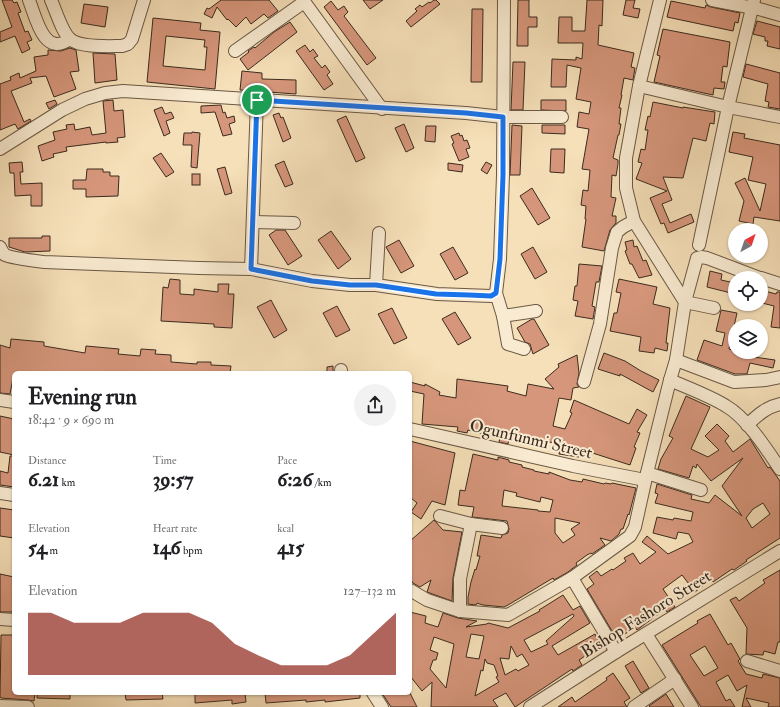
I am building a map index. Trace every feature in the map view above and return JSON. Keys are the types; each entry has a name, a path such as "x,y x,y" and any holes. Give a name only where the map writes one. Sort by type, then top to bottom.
{"street":[{"path":"29,0 44,37 50,43 58,45 63,44 70,39"},
{"path":"51,0 64,30 70,39 79,44 122,46 128,44 132,39 144,0"},
{"path":"504,0 503,175 500,259 496,293 503,316 508,344 524,349"},
{"path":"660,0 639,86 626,158 626,188 634,221 685,302 714,308"},
{"path":"712,0 753,4 780,15"},
{"path":"235,51 303,1 382,109"},
{"path":"699,245 728,107 753,4"},
{"path":"639,86 728,107 780,117"},
{"path":"0,149 62,110 85,99 105,93 123,91 382,109 466,113 503,117 562,117"},
{"path":"251,269 257,100"},
{"path":"253,216 294,223"},
{"path":"584,382 600,324 612,248 617,232 623,226 634,221"},
{"path":"376,285 380,232"},
{"path":"0,247 6,255 26,260 44,262 251,269 312,281 350,285 376,285 450,294 491,296 496,293"},
{"path":"412,591 428,600 460,611 508,615 572,578 630,536 635,527 646,476 673,370 685,302 697,258 707,258 742,271"},
{"path":"768,280 780,284"},
{"path":"503,316 536,311"},
{"path":"673,370 734,382 766,380 780,377"},
{"path":"673,370 727,406 747,425 766,448 780,469"},
{"path":"0,400 12,402"},
{"path":"747,425 766,409 780,404"},
{"name":"Ogunfunmi Street","path":"412,429 566,465 646,476 701,490"},
{"path":"0,493 12,495"},
{"path":"440,516 471,524 502,528"},
{"path":"460,611 460,579 471,524"},
{"name":"Bishop Fashoro Street","path":"530,707 780,551"},
{"path":"572,578 616,652"},
{"path":"0,619 12,620"},
{"path":"646,634 692,707"},
{"path":"747,661 780,671"},
{"path":"634,707 675,680"},
{"path":"374,695 382,707"},
{"path":"0,706 28,707"}],"building":[{"path":"2,0 12,0 14,3 17,2 21,12 18,13 25,32 28,31 32,40 27,42 30,49 22,53 15,36 0,42 0,32 12,27"},
{"path":"221,0 269,0 278,11 268,18 264,14 251,24 246,17 236,27 228,19 227,20 217,7 212,18 204,14 207,8 209,9"},
{"path":"363,0 383,0 370,9"},
{"path":"434,0 440,4 411,27 406,21 417,11 415,9 420,5 422,7"},
{"path":"518,0 529,0 529,17 537,17 537,27 528,27 528,46 517,46"},
{"path":"587,0 603,0 602,26 599,25 598,45 634,53 631,67 635,68 633,80 624,78 619,108 621,108 619,124 621,124 613,158 618,160 616,176 612,175 611,197 616,198 612,216 616,216 616,223 610,230 604,251 582,247 586,219 586,206 581,205 583,190 588,191 590,170 582,169 589,129 577,127 579,112 589,114 591,102 576,99 581,68 567,65 566,87 551,87 552,59 576,60 576,57 582,59 583,43 558,43 559,17 572,17 572,31 585,31"},
{"path":"626,0 635,0 633,8 640,9 638,18 623,15"},
{"path":"331,1 338,10 344,6 348,12 344,16 376,58 367,65 324,7"},
{"path":"671,1 705,8 706,5 740,13 738,23 735,22 733,31 667,17"},
{"path":"84,4 108,7 105,27 81,23"},
{"path":"472,9 483,9 482,82 471,82"},
{"path":"153,18 201,23 200,30 220,32 215,89 147,82","holes":["166,36 205,40 204,47 207,47 205,70 163,66"]},
{"path":"757,21 780,27 780,49 767,46 768,41 765,41 765,37 753,34"},
{"path":"290,22 297,32 248,70 240,59 249,52 248,51 254,47 255,48 274,32"},
{"path":"663,29 730,42 727,67 723,66 721,82 725,82 724,89 714,88 713,95 654,82 660,56 657,55"},
{"path":"305,45 310,52 313,49 318,56 314,58 322,68 325,65 330,72 327,75 333,84 324,90 296,51"},
{"path":"70,48 76,50 79,71 70,72 76,89 54,97 46,76 30,78 32,83 11,91 24,122 30,119 31,121 18,129 15,124 0,130 0,84 11,80 10,77 19,73 20,78 36,71 34,57 48,55 48,50 61,51"},
{"path":"93,53 115,54 117,80 95,83"},
{"path":"513,62 525,62 523,110 511,110"},
{"path":"746,64 780,73 780,109 768,107 769,102 765,101 768,84 743,77"},
{"path":"242,71 262,73 262,79 296,80 296,94 240,90"},
{"path":"55,100 57,104 49,109 46,103"},
{"path":"113,100 114,111 123,110 125,137 117,138 118,142 66,147 67,151 53,154 54,157 42,161 38,146 55,140 53,132 67,129 66,125 74,124 75,130 90,127 92,135 106,133 103,101"},
{"path":"541,100 566,100 566,111 541,110"},
{"path":"653,102 715,112 714,124 710,123 706,141 693,138 683,178 663,177 672,200 662,204 670,223 691,214 694,222 668,233 664,223 661,224 650,198 667,191 636,179 642,163 638,162 641,149 645,150 648,130 645,130 648,116 650,117"},
{"path":"221,105 223,113 225,112 227,118 234,116 235,122 229,124 232,134 223,136 215,112 201,113 201,106"},
{"path":"162,107 165,114 171,112 174,118 166,121 170,133 164,136 154,110"},
{"path":"279,113 281,118 283,117 291,138 283,142 273,115"},
{"path":"346,116 365,158 356,162 337,120"},
{"path":"404,124 414,148 406,152 395,128"},
{"path":"512,125 522,126 520,175 510,175"},
{"path":"542,125 565,125 565,134 542,133"},
{"path":"426,126 436,126 435,142 425,141"},
{"path":"733,132 745,134 744,138 780,145 780,221 754,217 753,223 739,221 744,201 735,183 745,178 760,211 766,184 748,180 753,157 729,152"},
{"path":"184,133 200,133 197,168 191,167 192,145 183,145"},
{"path":"459,133 460,136 462,135 464,141 467,140 470,148 466,149 469,157 459,161 452,144 454,143 451,136"},
{"path":"551,149 565,149 564,173 550,172"},
{"path":"161,153 174,172 166,177 153,158"},
{"path":"284,161 293,184 285,187 275,165"},
{"path":"22,162 23,172 20,172 21,184 42,183 42,206 31,206 31,195 15,196 14,173 10,173 9,163"},
{"path":"486,162 492,165 487,174 481,170"},
{"path":"448,163 463,165 462,172 448,170"},
{"path":"225,167 232,193 225,195 217,169"},
{"path":"87,169 103,169 103,172 110,172 110,176 119,176 118,196 86,197 86,189 73,189 73,180 86,180"},
{"path":"192,174 200,174 200,185 192,185"},
{"path":"532,188 550,218 538,225 520,196"},
{"path":"276,230 285,230 302,256 288,265 269,235"},
{"path":"331,231 351,259 338,269 318,240"},
{"path":"42,236 50,236 50,251 25,252 9,247 9,238 42,238"},
{"path":"399,240 414,266 401,273 386,247"},
{"path":"633,240 634,247 637,246 643,261 646,260 652,275 639,278 632,264 630,264 625,251 627,250 625,242"},
{"path":"453,247 468,273 455,280 440,254"},
{"path":"533,247 547,272 535,279 521,254"},
{"path":"579,264 602,266 599,282 596,282 592,306 595,307 593,319 575,316 578,301 573,300 575,286 577,286"},
{"path":"710,271 722,274 721,280 728,282 728,292 707,287"},
{"path":"170,279 180,280 180,294 194,295 194,289 218,292 218,284 229,284 228,294 234,294 232,328 214,327 214,324 161,321 163,287 168,288"},
{"path":"619,279 657,287 653,304 670,308 666,343 668,343 667,351 655,348 654,353 639,351 641,337 610,331 614,313 617,313 621,293 616,292"},
{"path":"768,292 776,294 777,292 780,292 780,328 771,327 774,306 768,304"},
{"path":"271,300 287,330 274,338 257,307"},
{"path":"337,306 350,330 336,337 323,313"},
{"path":"392,308 407,338 394,344 378,314"},
{"path":"721,310 737,313 736,319 728,319 728,359 775,360 773,368 750,363 747,374 735,374 697,360 704,340 722,346 725,333 716,331"},
{"path":"455,312 471,338 458,345 442,319"},
{"path":"534,319 549,345 533,354 530,344 525,342 517,328"},
{"path":"11,339 44,342 44,346 85,353 86,346 119,349 118,354 140,356 141,349 156,350 155,354 171,355 171,362 197,364 197,362 211,362 211,365 231,366 230,371 12,371 10,394 0,393 0,345 10,348"},
{"path":"604,353 625,361 659,380 653,392 620,374 620,376 598,369"},
{"path":"577,355 579,373 577,384 579,387 573,388 571,400 559,398 553,426 565,429 572,413 570,412 574,400 629,424 637,409 647,415 637,432 640,433 634,447 636,448 630,465 580,449 579,457 559,454 561,444 538,440 537,445 525,444 525,442 509,439 508,444 499,442 500,438 468,430 467,433 457,431 458,427 422,424 424,394 412,391 412,383 425,386 425,384 440,392 439,395 456,398 457,379 508,386 507,391 526,396 528,384 554,389 545,379 559,367 558,364"},
{"path":"333,366 333,371 327,371 327,367"},
{"path":"686,396 710,407 691,449 708,457 719,450 705,436 717,424 729,436 725,441 733,452 750,439 768,468 770,467 780,481 780,538 746,560 747,561 734,570 732,569 713,582 711,579 695,592 682,575 663,589 675,607 667,612 665,609 637,630 635,627 622,636 620,633 615,636 587,589 594,584 589,577 597,571 601,576 612,569 613,570 626,561 624,558 633,553 640,564 656,552 642,542 647,536 668,554 693,542 689,534 678,532 676,539 653,533 657,517 691,521 693,512 655,503 658,494 655,493 657,484 692,495 691,499 709,503 715,495 742,516 722,486 743,458 711,481 697,464 696,468 693,466 689,478 658,469 661,459 673,438 669,436","holes":["763,503 770,514 752,528 746,518 753,509"]},
{"path":"0,416 12,419 12,455 0,452"},
{"path":"412,442 455,453 445,505 432,501 421,519 412,513 417,503 412,499"},
{"path":"473,454 498,460 498,457 509,460 509,462 522,465 522,467 534,471 549,474 549,472 570,480 582,482 583,479 604,484 612,483 636,488 629,515 628,514 623,529 621,529 619,534 611,541 600,538 605,545 576,563 577,565 568,572 554,580 553,578 504,607 477,603 476,605 468,604 471,582 480,556 477,556 481,535 501,538 502,535 508,533 509,529 507,521 472,517 474,507 458,505 460,490 465,491","holes":["504,490 517,493 516,496 540,502 541,497 553,500 550,512 502,506","555,518 580,523 571,529 575,535 563,543 555,533"]},
{"path":"10,456 12,456 12,487 0,485 0,471 8,473"},
{"path":"0,508 12,510 12,538 0,536"},
{"path":"434,520 443,530 462,532 453,578 452,601 427,592 431,580 420,587 412,582 412,539"},
{"path":"780,570 780,642 778,642 775,654 764,651 763,655 746,654 747,628 730,600 736,597 739,601 765,583 763,580"},
{"path":"0,574 12,577 12,612 0,612"},
{"path":"563,595 573,610 580,606 590,623 552,646 558,655 595,634 599,643 588,648 591,652 579,660 582,665 573,671 572,669 515,707 506,693 493,700 498,707 431,707 432,682 422,691 412,678 412,612 426,616 425,623 438,627 443,613 458,618 477,621 466,627 488,623 508,628 540,611 539,610","holes":["573,614 574,616 546,641 548,644 531,652 524,640","471,634 484,636 479,659 466,657","434,637 454,644 446,688 430,669 433,660 436,660 438,653 430,650","511,646 517,657 522,654 529,665 518,671 516,669 505,675 500,658 509,659","485,659 487,663 494,665 498,676 496,677 499,682 475,696 481,670 483,671"]},
{"path":"710,614 728,645 731,643 740,659 738,661 746,674 762,678 763,674 780,678 780,707 768,707 769,703 746,698 751,707 742,707 747,685 737,691 728,675 716,682 726,701 730,699 735,707 701,707 662,645 698,623 697,621","holes":["705,646 718,668 704,676 690,655"]},
{"path":"1,635 12,635 12,695 35,695 34,701 0,697"},
{"path":"633,661 649,688 641,693 625,666"},
{"path":"613,673 630,698 624,702 627,707 558,707 572,697 575,702 607,680 606,678"},
{"path":"666,694 674,707 649,706"},
{"path":"37,695 70,695 70,699 37,698"},
{"path":"125,695 162,695 163,699 126,700"},
{"path":"195,695 245,695 246,702 232,704 232,700 195,703"},
{"path":"265,695 360,695 360,698 325,702 325,700 306,702 306,700 266,703"},
{"path":"383,695 411,695 417,707 391,707"}],"route":[{"path":"257,100 466,113 503,117 503,175 500,259 496,293 491,296 436,294 376,285 350,285 312,281 251,269 257,100"}]}
